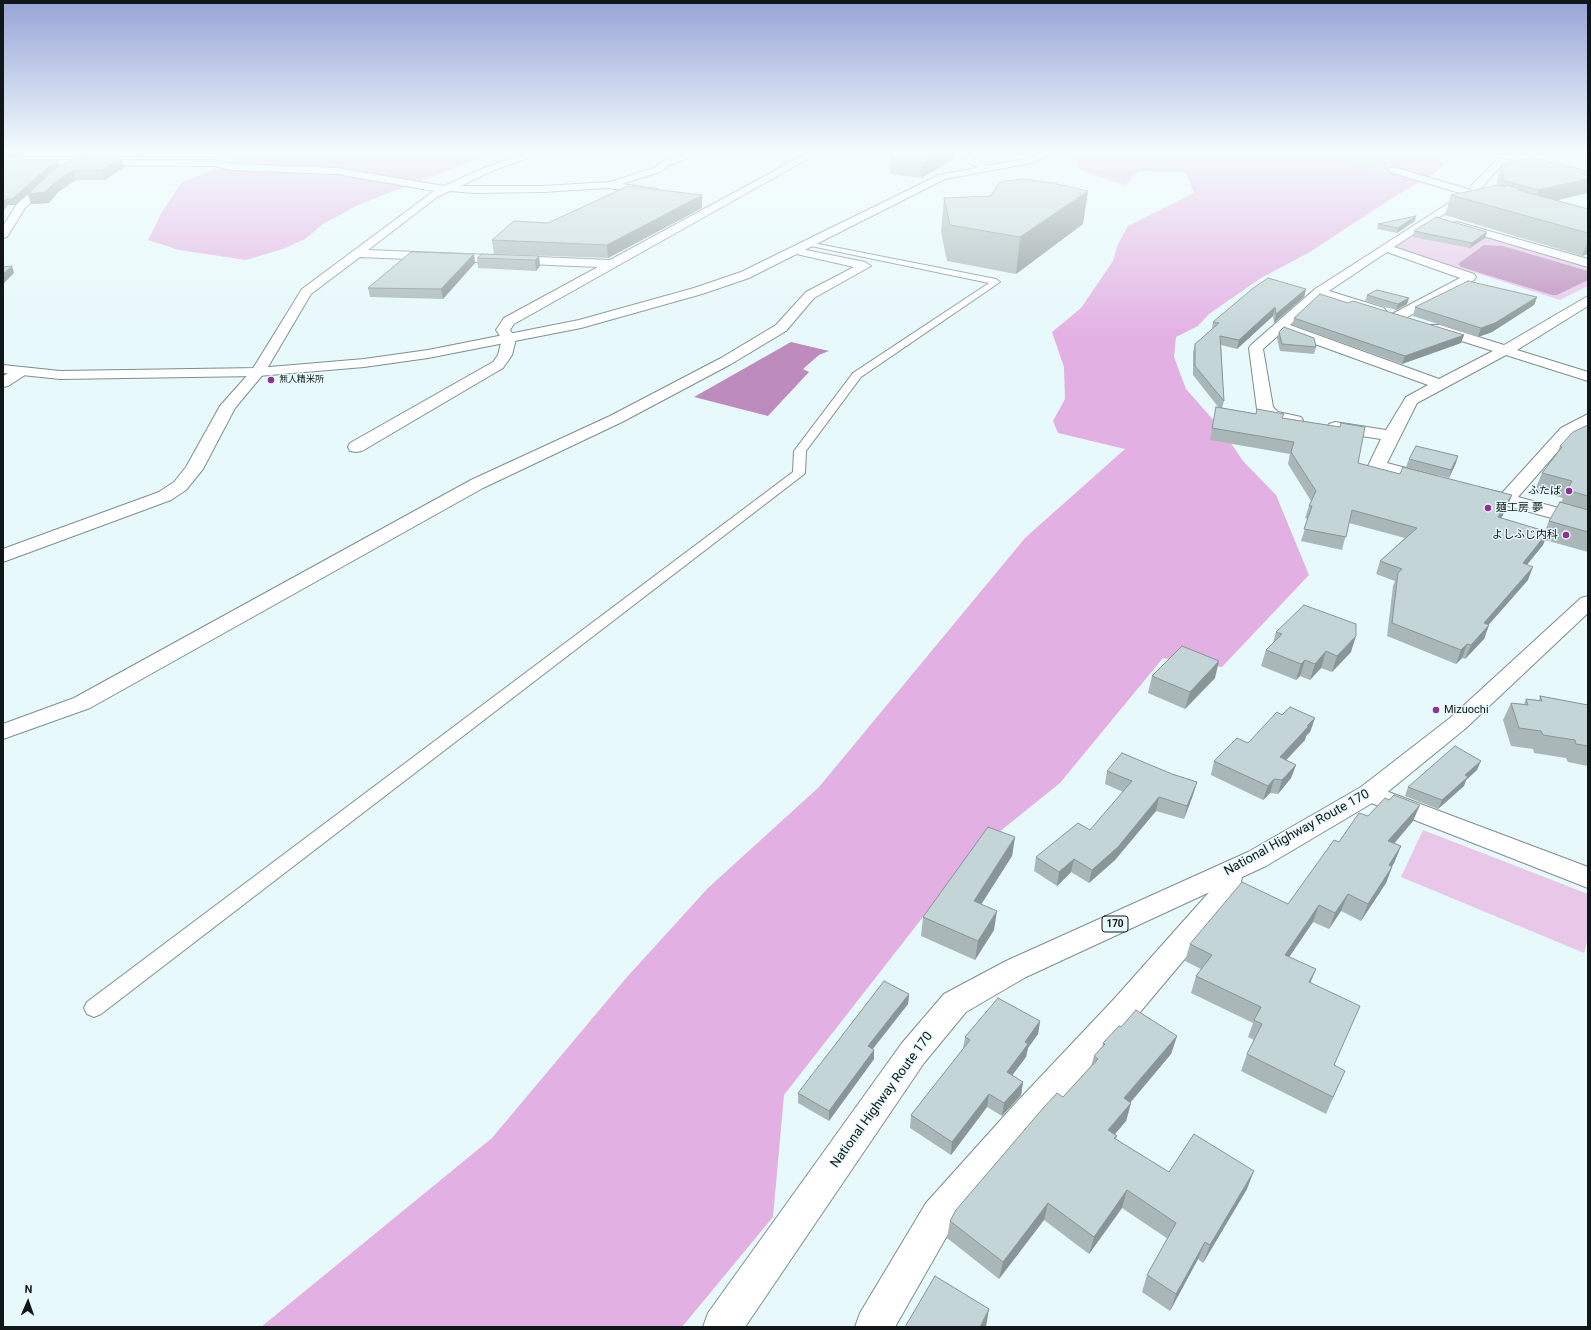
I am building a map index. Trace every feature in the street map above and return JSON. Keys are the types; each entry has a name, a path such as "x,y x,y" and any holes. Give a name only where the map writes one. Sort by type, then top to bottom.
{"main road":[{"path":"3,236 16,214"},
{"path":"3,556 165,496 180,486 194,469 228,406 258,372 306,292 408,214"},
{"path":"356,447 498,365 506,355 509,339 503,330 509,321 699,214"},
{"path":"3,369 20,372 60,375 258,372 364,362 428,354 581,324 698,291 745,275 803,248 869,214"},
{"path":"1304,422 1273,416 1266,409 1256,348 1319,292 1435,214"},
{"path":"1430,217 1588,263"},
{"path":"3,732 82,704 477,484 616,419 726,361 781,328 810,295 865,266 803,248"},
{"path":"1385,248 1470,277 1397,317"},
{"path":"356,253 610,264"},
{"path":"1319,292 1588,377"},
{"path":"1446,484 1377,466 1391,436 1411,400 1506,350 1588,300"},
{"path":"1280,326 1439,384"},
{"path":"3,383 20,372"},
{"path":"1506,500 1567,431 1588,420"},
{"path":"1320,424 1391,436"},
{"path":"1468,490 1506,500 1538,512 1588,522"},
{"name":"National Highway Route 170","path":"722,1327 913,1053 955,1003 1016,969 1257,859 1370,794 1458,723 1588,602"},
{"path":"1370,794 1588,878"},
{"path":"874,1327 939,1215 1027,1114 1125,1008 1225,892 1230,872"}],"lane":[{"path":"94,1008 799,473 800,451 857,375 996,282 803,248"}],"shaded area":[{"path":"161,214 341,214 323,224 305,239 283,249 246,260 179,250 148,240"},
{"path":"1152,214 1368,214 1310,252 1261,278 1209,314 1198,326 1176,337 1174,357 1186,389 1223,431 1243,461 1276,495 1309,575 1222,667 1163,658 1060,783 973,853 784,1095 773,1217 682,1327 261,1327 492,1138 627,977 708,888 819,787 1025,538 1125,449 1058,433 1053,421 1065,399 1064,367 1052,332 1081,308 1113,261 1118,244 1128,226"},
{"path":"1432,223 1445,223 1588,267 1588,286 1560,300 1401,249 1397,246"},
{"path":"1484,245 1503,246 1588,271 1588,280 1557,295 1552,295 1461,267 1458,264"},
{"path":"791,342 829,351 819,355 803,369 809,372 768,416 694,397"},
{"path":"1423,830 1588,894 1588,938 1584,953 1401,877"}],"building":[{"path":"567,214 666,214 607,245 492,240 514,221 548,223"},
{"path":"948,214 1054,214 1020,237 950,225"},
{"path":"1520,214 1588,214 1588,233"},
{"path":"1416,216 1398,228 1378,224"},
{"path":"1436,217 1487,232 1472,243 1414,231"},
{"path":"411,252 474,254 441,289 368,288"},
{"path":"482,254 539,256 535,260 477,258"},
{"path":"12,266 3,274 3,267"},
{"path":"1268,278 1306,289 1276,314 1275,307 1239,340 1220,336 1224,401 1195,366 1195,344 1219,323 1213,322 1252,289"},
{"path":"1468,281 1537,297 1495,323 1481,328 1415,307"},
{"path":"1377,290 1409,298 1398,304 1367,295"},
{"path":"1320,294 1348,303 1353,301 1464,335 1405,356 1294,318"},
{"path":"1284,327 1314,338 1316,347 1282,344 1279,332"},
{"path":"1216,407 1256,414 1257,409 1284,414 1282,418 1340,427 1341,423 1365,427 1358,463 1400,474 1403,467 1512,495 1498,517 1548,532 1523,563 1533,567 1484,623 1489,625 1471,645 1467,644 1461,650 1392,623 1398,573 1402,569 1380,561 1417,528 1352,510 1346,537 1304,529 1312,506 1309,506 1316,491 1291,452 1294,442 1212,428"},
{"path":"1588,425 1588,496 1567,490 1572,481 1542,473 1562,447 1560,446 1573,432"},
{"path":"1416,446 1458,456 1451,470 1409,459"},
{"path":"1560,502 1588,510 1588,532 1549,521"},
{"path":"1304,605 1356,624 1356,636 1337,656 1326,651 1315,664 1305,660 1301,664 1266,650 1282,634 1276,632"},
{"path":"1182,646 1219,661 1190,692 1152,676"},
{"path":"1540,696 1588,705 1588,746 1576,744 1575,740 1543,735 1541,731 1519,728 1511,703 1528,705 1526,699 1542,701"},
{"path":"1290,707 1315,718 1280,757 1296,765 1282,780 1274,779 1268,786 1214,761 1237,738 1248,743 1277,712 1282,715"},
{"path":"1455,746 1481,761 1465,775 1468,777 1442,800 1408,787"},
{"path":"1122,753 1172,774 1197,782 1187,806 1159,797 1118,847 1092,870 1074,859 1059,872 1036,857 1078,823 1090,830 1132,781 1107,771"},
{"path":"1394,795 1420,805 1388,841 1401,846 1389,865 1392,867 1368,904 1348,894 1335,913 1319,905 1285,955 1316,969 1309,982 1360,1006 1334,1065 1345,1071 1333,1097 1247,1054 1262,1024 1254,1020 1261,1007 1196,976 1212,955 1190,944 1242,882 1288,904 1334,840 1339,842 1359,813 1368,816 1385,798 1389,800"},
{"path":"988,827 1015,837 974,901 997,911 978,941 923,917"},
{"path":"884,981 909,994 868,1046 874,1050 829,1111 798,1093"},
{"path":"998,998 1040,1021 1025,1042 1028,1044 1007,1072 1023,1082 1004,1103 989,1094 952,1142 911,1115 970,1040 965,1037"},
{"path":"1136,1010 1177,1036 1124,1098 1131,1103 1108,1130 1117,1136 1114,1138 1169,1172 1194,1134 1254,1171 1210,1245 1205,1242 1176,1294 1147,1275 1176,1223 1127,1190 1094,1237 1048,1203 1003,1262 950,1221 956,1210 1044,1107 1057,1093 1063,1097 1098,1059 1094,1056 1105,1044 1103,1043 1119,1026 1121,1027"},
{"path":"935,1276 989,1309 980,1327 905,1327"}],"place":[{"name":"無人精米所","path":"271,380"},
{"name":"ふたば","path":"1569,491"},
{"name":"麺工房 夢","path":"1488,508"},
{"name":"よしふじ内科","path":"1566,535"},
{"name":"Mizuochi","path":"1436,710"}]}
